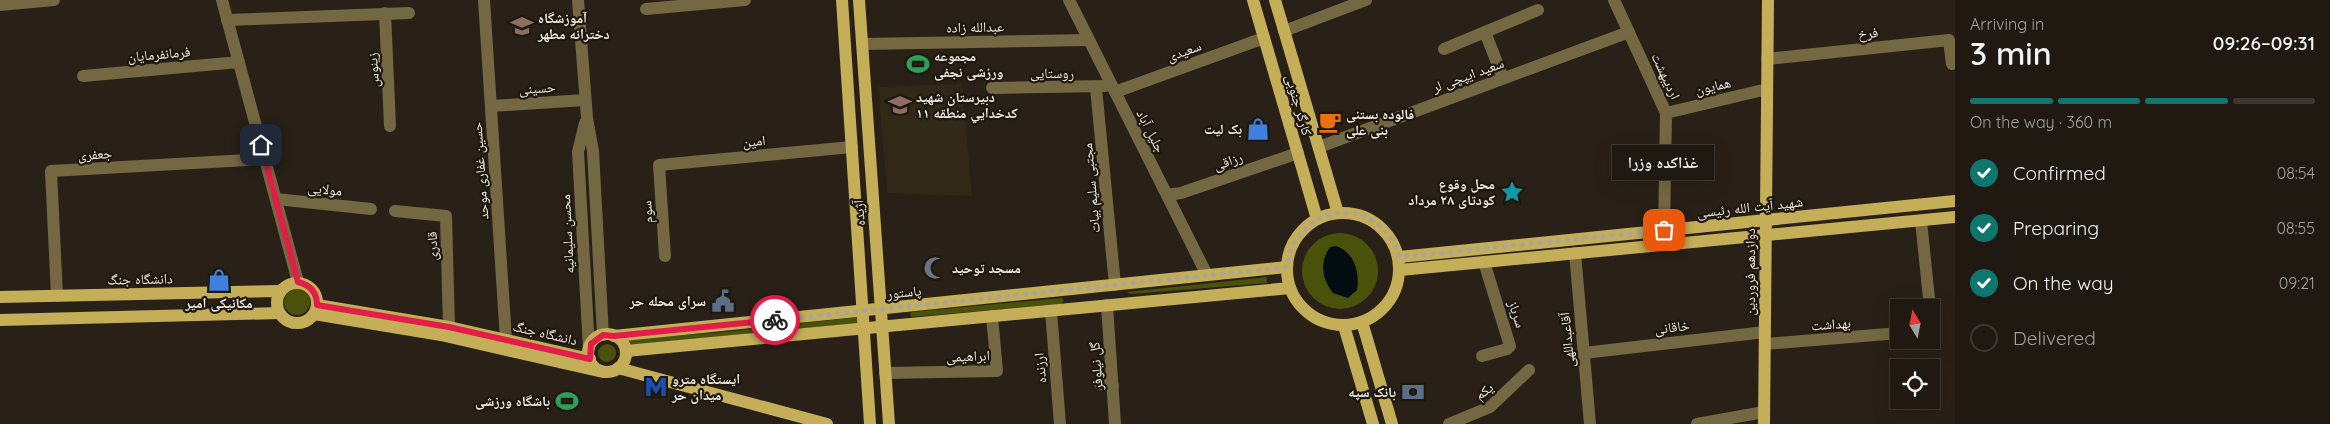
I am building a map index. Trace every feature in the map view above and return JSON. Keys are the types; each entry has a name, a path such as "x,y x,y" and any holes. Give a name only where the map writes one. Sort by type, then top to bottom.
{"main road":[{"name":"آژیده","path":"842,0 870,424"},
{"name":"آژیده","path":"859,0 889,424"},
{"name":"کارگر جنوبی","path":"1253,0 1317,219"},
{"name":"کارگر جنوبی","path":"1275,0 1338,213"},
{"name":"دوازدهم فروردین","path":"1764,418 1768,0"},
{"name":"شهید آیت الله رئیسی","path":"1399,264 1664,230 1955,201"},
{"path":"1338,213 1356,214 1373,221 1387,233 1399,264 1397,287 1389,302 1377,314 1362,322 1344,326 1320,320 1307,312 1297,301 1290,288 1287,267 1292,244 1303,230 1317,219 1338,213"},
{"path":"1399,264 1484,262 1955,217"},
{"path":"1664,230 1664,245"},
{"name":"پاستور","path":"609,336 881,310 1287,267"},
{"path":"298,282 310,287 317,298 316,309 310,318 299,323 287,321 279,312 276,301 280,290 285,286 298,282"},
{"path":"626,352 1290,288"},
{"path":"1071,289 1073,308"},
{"name":"دانشگاه جنگ","path":"0,297 280,290"},
{"path":"905,307 902,319 908,324"},
{"name":"دانشگاه جنگ","path":"316,309 449,327 506,340 589,354"},
{"name":"دانشگاه جنگ","path":"316,309 603,372"},
{"path":"0,320 279,312"},
{"path":"1362,322 1392,424"},
{"path":"1344,326 1373,424"},
{"path":"626,352 625,361 618,368 603,372 595,367 589,354 594,340 609,336 622,342 626,352 642,375"},
{"path":"618,368 827,424"}],"street":[{"path":"0,5 54,0"},
{"path":"222,0 298,282"},
{"name":"حسین غفاری موحد","path":"484,0 506,340"},
{"name":"محسن سلیمانیه","path":"578,0 585,100 593,151 609,336"},
{"path":"646,9 745,0"},
{"name":"جلیل آباد","path":"1069,0 1207,276"},
{"name":"اردیبهشت","path":"1614,0 1666,113 1664,230"},
{"path":"1284,31 1361,1"},
{"path":"1444,49 1538,10"},
{"path":"227,20 409,13"},
{"name":"زینوس","path":"385,14 390,126"},
{"path":"1485,32 1503,78"},
{"name":"سعید ایپچی لر","path":"1318,147 1629,32"},
{"name":"سعیدی","path":"1113,89 1264,38"},
{"name":"عبدالله زاده","path":"862,44 1088,40"},
{"name":"فرخ","path":"1767,59 1949,40 1952,64"},
{"name":"فرمانفرمایان","path":"83,76 239,62"},
{"name":"روستایی","path":"992,88 1113,89"},
{"name":"مجتبی سلیم بیات","path":"1096,88 1115,285"},
{"name":"همایون","path":"1666,113 1767,90"},
{"name":"حسینی","path":"491,106 585,100"},
{"name":"محسن سلیمانیه","path":"587,118 578,152 589,354"},
{"name":"امین","path":"659,165 852,147"},
{"name":"رزاقی","path":"1167,195 1181,193 1298,153"},
{"name":"جعفری","path":"57,296 51,171 265,159"},
{"name":"سوم","path":"659,165 665,256"},
{"name":"مولایی","path":"276,199 371,209"},
{"name":"قادری","path":"395,211 446,216 449,327"},
{"path":"1921,221 1929,299"},
{"name":"آقاعبداللهی","path":"1575,253 1590,424"},
{"name":"سرباز","path":"1482,356 1507,349 1510,346 1484,262"},
{"name":"گل نیلوفر","path":"1107,305 1106,385 1115,424"},
{"name":"ارزنده","path":"1051,310 1060,424"},
{"name":"ابراهیمی","path":"885,373 997,371 992,316"},
{"name":"بهداشت","path":"1765,338 1890,333"},
{"name":"خاقانی","path":"1584,353 1765,338"},
{"name":"یکم","path":"1448,424 1490,407 1529,370"},
{"path":"1697,424 1764,418"}],"shaded area":[{"path":"962,84 972,196 887,193 878,87"},
{"path":"1336,246 1351,258 1358,276 1357,290 1348,298 1333,293 1324,276 1323,264 1327,252 1330,247"}],"green space":[{"path":"1333,233 1347,233 1361,239 1372,250 1378,264 1375,286 1367,298 1347,309 1333,309 1319,303 1308,292 1302,278 1302,264 1308,250 1319,239"},
{"path":"1267,277 1267,283 1131,294 1127,292"},
{"path":"297,289 306,293 310,302 306,311 297,315 288,311 284,302 288,293"},
{"path":"1062,298 1064,300 1061,304 912,317 910,315 911,312"},
{"path":"858,317 858,323 631,345 628,339 725,332"},
{"path":"603,344 611,344 616,349 614,360 603,362 598,357 598,349"}],"way so far":[{"path":"775,320 1287,267 1288,255 1292,244 1299,234 1317,219 1338,213 1356,214 1381,226 1392,240 1399,257 1664,230"}],"place":[{"name":"آموزشگاه دخترانه مطهر","path":"522,26"},
{"name":"مجموعه ورزشی نجفی","path":"918,64"},
{"name":"دبيرستان شهيد كدخدايي منطقه ١١","path":"900,105"},
{"name":"فالوده بستنی بنی علی","path":"1330,122"},
{"name":"بک لیت","path":"1258,129"},
{"name":"محل وقوع کودتای ۲۸ مرداد","path":"1512,192"},
{"name":"غذاکده وزرا","path":"1664,230"},
{"name":"مسجد توحید","path":"935,268"},
{"name":"مکانیکی امیر","path":"219,280"},
{"name":"سرای محله حر","path":"723,301"},
{"name":"ایستگاه مترو میدان حر","path":"656,387"},
{"name":"بانک سپه","path":"1413,392"},
{"name":"باشگاه ورزشی","path":"567,401"}],"route":[{"path":"261,145 298,282 310,287 317,298 317,305 449,327 590,359 589,349 591,344 603,335 614,336 775,320"}]}
